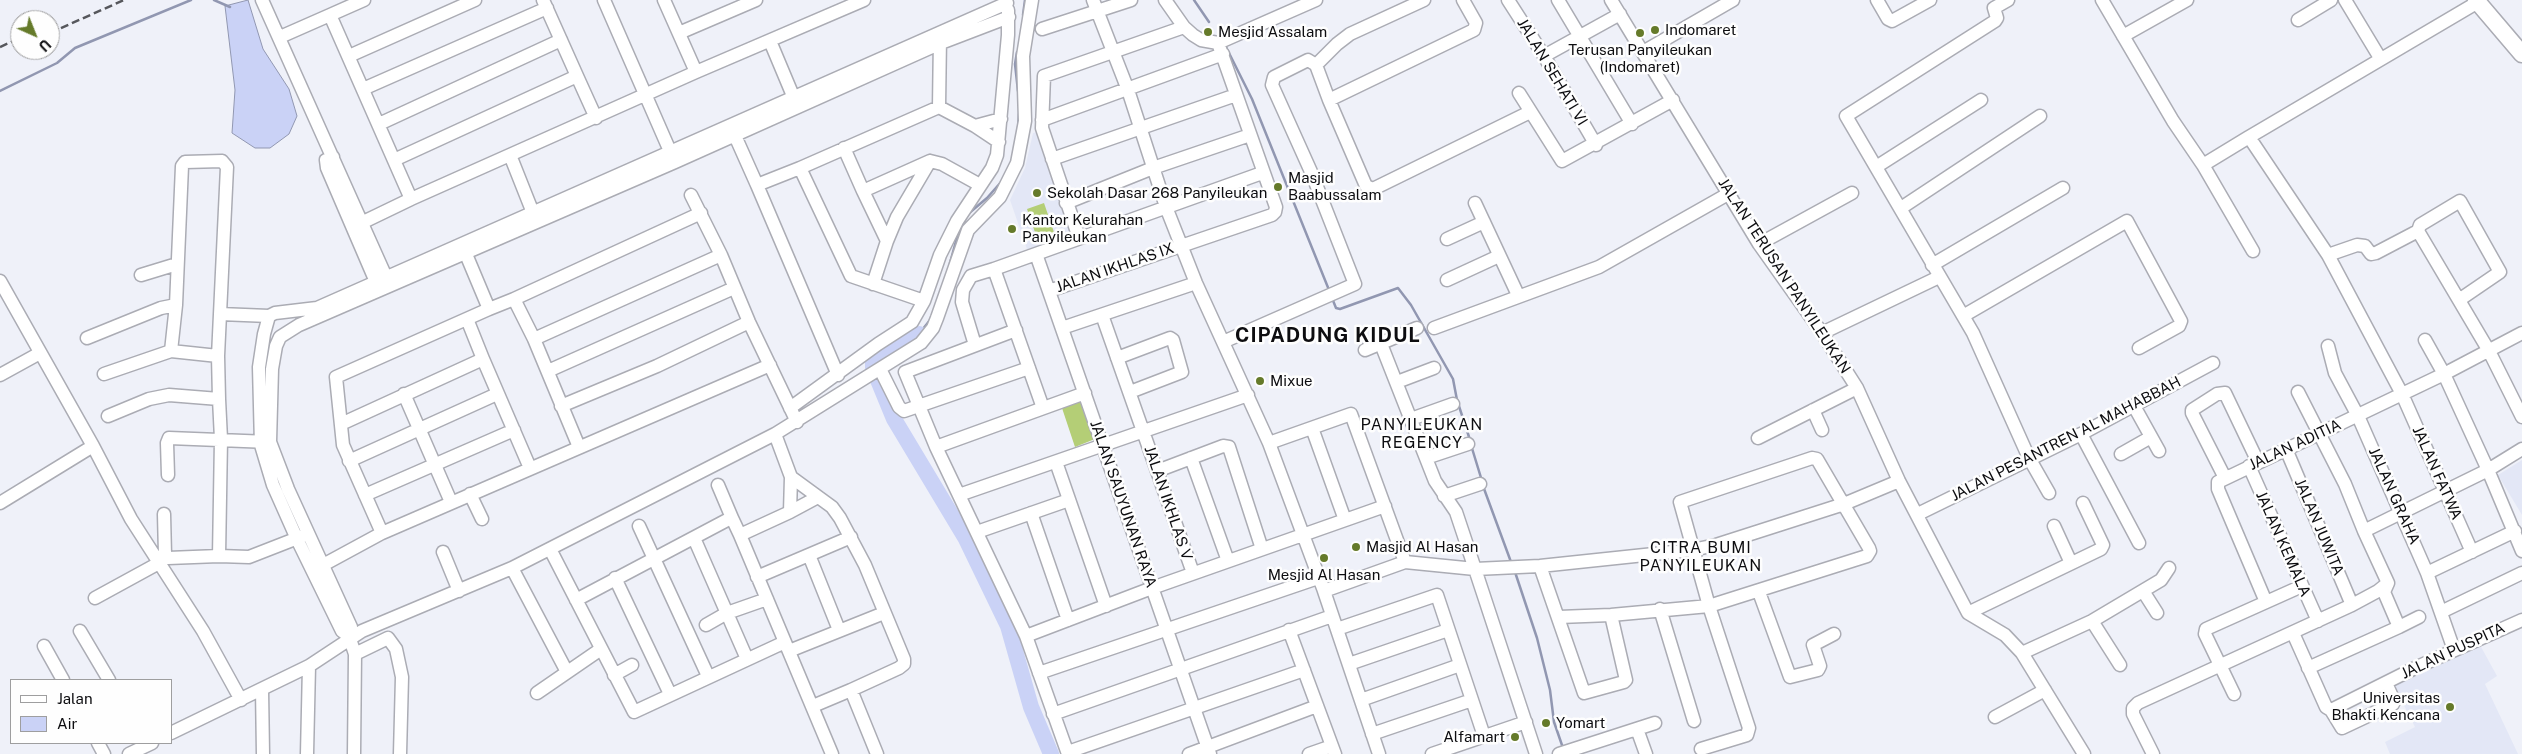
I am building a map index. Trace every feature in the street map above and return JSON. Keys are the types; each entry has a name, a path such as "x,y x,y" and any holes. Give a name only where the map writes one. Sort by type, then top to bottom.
{"main road":[{"path":"2477,1 2522,54"}],"street":[{"path":"262,0 333,157 326,160 326,168 357,225 381,279"},
{"path":"280,37 364,0"},
{"path":"349,56 475,0"},
{"path":"604,0 647,94 673,157"},
{"path":"664,0 696,72"},
{"path":"679,33 756,0"},
{"path":"357,225 696,72 864,0"},
{"path":"172,733 309,666 342,646 350,637 362,631 512,568 776,434 921,342 933,328 968,230 1000,197 1013,176 1026,121 1022,65 1032,0"},
{"path":"1042,29 1095,6 1131,0"},
{"path":"1165,0 1184,27 1201,40 1222,46"},
{"path":"1042,120 1128,90 1316,0"},
{"path":"1316,65 1350,34 1424,0"},
{"path":"1329,100 1474,30 1476,23 1463,0"},
{"name":"JALAN SEHATI VI","path":"1508,0 1544,56 1596,144"},
{"path":"1558,0 1582,36 1632,124"},
{"name":"JALAN TERUSAN PANYILEUKAN","path":"1611,0 1674,100 1759,244 1822,333 1857,388 1899,481 1918,514 1968,613"},
{"path":"1643,52 1733,0"},
{"path":"1877,0 1888,19 1892,21 1930,0"},
{"path":"2008,0 1994,8 1997,18 1995,21 1846,116 1963,316 1981,350 2029,458 2049,493"},
{"path":"2102,0 2173,121 2203,165 2253,250"},
{"path":"2123,36 2187,0"},
{"path":"2298,20 2332,0"},
{"path":"2345,0 2380,58"},
{"path":"2203,165 2477,1"},
{"path":"266,442 272,369 279,340 288,330 535,216 941,38 1006,2 1008,17 1002,120 999,142 992,168 957,221 940,255 924,301 912,322 878,344 838,375 790,408"},
{"path":"363,89 545,4 596,118"},
{"path":"1095,6 1128,90 1166,207 1196,283 1269,444 1324,591 1379,754"},
{"path":"1544,56 1620,14"},
{"path":"330,15 411,199"},
{"path":"941,38 1008,17"},
{"path":"1079,238 1042,128 1044,76 1184,27"},
{"path":"939,107 941,38"},
{"path":"379,124 561,40"},
{"path":"770,41 796,102"},
{"path":"975,345 962,302 963,290 971,276 1262,173 1222,46"},
{"path":"1223,342 1355,284 1312,174 1272,85 1274,77 1308,60 1316,65 1353,158 1369,189 1455,150 1530,112"},
{"path":"394,160 577,76"},
{"path":"1519,93 1562,162 1674,100"},
{"path":"1052,159 1236,95"},
{"path":"1876,167 1981,100"},
{"path":"939,107 975,126 999,142"},
{"path":"757,185 939,107"},
{"path":"1901,208 2040,116"},
{"path":"975,126 1002,120"},
{"path":"732,130 838,375"},
{"path":"1066,203 1153,168 1250,136"},
{"name":"JALAN FATWA","path":"2249,137 2328,255 2402,394 2472,552"},
{"path":"844,148 886,241"},
{"path":"510,155 535,216"},
{"path":"171,351 176,305 182,166 185,162 222,160 227,167 218,356 221,440 219,556"},
{"path":"863,191 930,161 942,164 980,185"},
{"path":"873,284 886,241 897,217 930,161"},
{"path":"800,168 848,273 861,280 924,301"},
{"name":"JALAN IKHLAS IX","path":"1049,291 1272,215 1276,207 1262,173"},
{"path":"1932,264 2063,188"},
{"path":"1759,244 1852,193"},
{"path":"1434,328 1599,266 1728,194"},
{"path":"691,195 721,255 749,322 797,422"},
{"path":"2328,255 2357,245 2365,246 2374,254 2418,231 2420,225 2457,202 2463,202 2500,272 2459,300"},
{"path":"1475,204 1518,295"},
{"path":"382,533 343,445 336,381 338,375 514,299 701,214"},
{"path":"1963,316 2127,221 2181,321 2179,326 2139,348"},
{"path":"1447,239 1484,222"},
{"path":"2418,231 2489,351 2517,392 2522,417"},
{"path":"220,314 269,316 275,313 317,308 381,279 464,249"},
{"path":"464,249 489,309"},
{"name":"JALAN SAUYUNAN RAYA","path":"1036,254 1209,751"},
{"path":"534,339 721,255"},
{"path":"1447,280 1499,256"},
{"path":"141,275 177,264"},
{"path":"994,269 1043,408"},
{"path":"1822,333 1939,277"},
{"path":"0,280 3,294 94,446 131,519 203,631 241,700"},
{"path":"1062,328 1196,283"},
{"path":"548,371 734,288"},
{"path":"514,299 534,339 579,447"},
{"path":"87,338 161,308 176,305"},
{"path":"297,310 299,325"},
{"name":"JALAN IKHLAS V","path":"1102,315 1193,573"},
{"path":"269,316 259,367 266,442 273,485 302,537 342,631 350,637"},
{"path":"467,319 497,394 530,468"},
{"path":"561,406 657,366 749,322"},
{"path":"1365,350 1417,328"},
{"path":"1016,330 906,370 906,375 918,408 1026,636 1068,753 1194,707 1304,670"},
{"name":"JALAN ADITIA","path":"2227,476 2358,416 2522,333"},
{"path":"264,334 279,340"},
{"path":"1118,358 1170,338 1173,340 1182,372 1130,392"},
{"path":"2425,340 2444,374 2488,470 2522,551"},
{"path":"1381,344 1426,458 1444,496 1456,512 1536,754"},
{"name":"JALAN GRAHA","path":"2328,346 2335,373 2358,416 2402,512 2427,573 2454,650"},
{"path":"104,374 171,351 218,356"},
{"path":"0,375 40,353"},
{"path":"341,424 483,358"},
{"name":"JALAN PESANTREN AL MAHABBAH","path":"1918,514 2081,434 2213,363"},
{"path":"323,565 382,533 770,364"},
{"path":"876,371 901,410 918,408 1029,368"},
{"path":"1397,382 1434,368"},
{"path":"1758,438 1857,388"},
{"path":"2298,392 2345,484 2388,583 2384,592 2399,627"},
{"path":"936,446 1085,393"},
{"name":"JALAN KEMALA","path":"2227,476 2224,476 2192,413 2192,410 2216,394 2225,393 2302,586 2318,621"},
{"path":"404,394 451,502"},
{"path":"349,460 497,394"},
{"path":"959,495 1248,395"},
{"path":"108,416 149,399 169,396 219,399"},
{"path":"1411,419 1453,404"},
{"path":"2134,406 2159,451"},
{"path":"1813,410 1822,430"},
{"path":"1269,444 1351,414 1405,562"},
{"path":"1312,428 1345,520"},
{"path":"365,495 514,430"},
{"path":"776,434 791,477 790,512"},
{"path":"2081,434 2139,543"},
{"path":"2121,454 2151,437"},
{"path":"168,475 167,443 169,438 266,442"},
{"path":"1426,458 1468,444"},
{"path":"0,503 94,446"},
{"path":"1157,470 1223,446 1229,448 1262,549"},
{"name":"JALAN JUWITA","path":"2286,449 2352,605"},
{"path":"2364,531 2488,470 2522,449"},
{"path":"1191,458 1228,561"},
{"path":"1559,616 1611,615 1709,606 1758,592 1870,554 1869,548 1817,459 1812,458 1682,500 1679,505 1709,606 1749,728 1747,735 1701,749"},
{"path":"1056,462 1106,606"},
{"path":"2227,476 2218,482 2218,489 2266,602"},
{"path":"791,477 832,507 851,537 904,659 904,664 813,706"},
{"path":"1324,591 1405,562 1475,569 1540,566 1692,550 1716,545 1844,504 1899,481"},
{"path":"1444,496 1480,484"},
{"path":"718,485 832,754"},
{"path":"470,494 482,519"},
{"path":"740,535 818,497"},
{"path":"977,532 1069,500"},
{"path":"1968,613 2102,549 2103,545 2083,503"},
{"path":"1026,636 1193,573 1385,506"},
{"path":"1031,513 1068,620"},
{"path":"164,514 165,555 168,558 249,557 302,537"},
{"path":"576,600 732,518"},
{"path":"639,526 708,676"},
{"path":"2054,526 2071,563"},
{"path":"2427,573 2514,531"},
{"path":"302,537 323,565 351,627 350,637 355,654 354,754"},
{"path":"757,577 851,537"},
{"path":"694,538 747,659"},
{"path":"550,549 634,712 747,659 839,630 884,613"},
{"path":"443,552 459,591"},
{"path":"809,555 839,630"},
{"path":"95,598 159,563"},
{"path":"1540,566 1559,616 1584,693 1626,680 1611,615"},
{"path":"512,568 567,672"},
{"path":"2022,653 2092,621 2161,580 2169,568"},
{"path":"2441,612 2522,573"},
{"path":"615,578 670,694"},
{"path":"1039,673 1318,578"},
{"path":"2152,754 2133,714 2133,708 2138,703 2219,664 2293,633 2352,605 2378,591 2388,583"},
{"path":"2234,694 2205,634 2206,629 2302,586"},
{"path":"2143,591 2157,613"},
{"path":"1758,592 1791,677 1818,670 1820,666 1813,645 1834,634"},
{"path":"1337,629 1436,595 1484,736"},
{"path":"706,625 727,613 767,598"},
{"path":"1660,609 1694,721"},
{"path":"1968,613 2005,636 2022,653 2084,754"},
{"path":"1053,714 1332,616"},
{"path":"2308,668 2419,617"},
{"name":"JALAN PUSPITA","path":"2331,710 2454,650 2522,620"},
{"path":"2092,621 2120,665"},
{"path":"1289,630 1333,750 1309,754"},
{"path":"1348,664 1448,630"},
{"path":"80,631 109,679"},
{"path":"2293,633 2326,708 2331,710 2341,727 2344,728 2393,704 2394,701 2386,683"},
{"path":"355,654 384,638 392,640 400,659 402,677 400,754"},
{"path":"44,646 62,679"},
{"path":"537,693 601,648"},
{"path":"614,675 632,665"},
{"path":"1361,700 1460,665"},
{"path":"307,754 309,666"},
{"path":"262,689 263,754"},
{"path":"851,690 878,754"},
{"path":"1995,717 2044,690"},
{"path":"1372,734 1472,700"},
{"path":"1189,754 1209,751 1318,706"},
{"path":"1432,754 1526,722"},
{"path":"1560,754 1655,723"},
{"path":"1637,729 1646,754"},
{"path":"129,754 147,744"}],"shaded area":[{"name":"Sekolah Dasar 268 Panyileukan","path":"1038,132 1075,235 1028,252 1010,200 1025,168 1033,133"},
{"path":"2522,460 2522,515 2498,475"},
{"name":"Universitas Bhakti Kencana","path":"2480,645 2497,676 2485,684 2518,754 2390,754 2385,742 2415,727 2394,686"}],"green space":[{"path":"1044,203 1056,238 1039,244 1027,209"},
{"path":"1082,397 1095,439 1075,447 1061,405"}],"water":[{"path":"248,0 263,49 289,89 297,116 289,134 270,148 255,148 232,133 235,90 225,6"}],"waterway":[{"path":"0,91 57,63 75,48 191,0"},
{"path":"214,0 230,7"},
{"path":"1023,15 1025,0"},
{"path":"1194,0 1209,22"},
{"path":"1226,47 1252,99 1329,290"},
{"path":"1017,52 1015,64 1018,91"},
{"path":"1018,129 1019,114"},
{"path":"968,214 987,198 1002,181"},
{"path":"950,263 965,219"},
{"path":"1332,298 1336,308 1340,309 1398,288 1411,305 1453,379 1457,400 1470,440"},
{"path":"919,334 930,320"},
{"path":"919,334 873,361 873,368 894,419 966,539 1008,626 1031,707 1051,754"},
{"path":"1471,445 1482,481"},
{"path":"1483,486 1511,562"},
{"path":"1515,572 1537,638 1550,690 1554,722 1563,748"}],"railway":[{"path":"60,29 124,0"},
{"path":"0,47 10,42"}],"place":[{"name":"Indomaret","path":"1655,30"},
{"name":"Mesjid Assalam","path":"1208,32"},
{"name":"Terusan Panyileukan (Indomaret)","path":"1640,33"},
{"name":"Masjid Baabussalam","path":"1278,187"},
{"name":"Sekolah Dasar 268 Panyileukan","path":"1037,193"},
{"name":"Kantor Kelurahan Panyileukan","path":"1012,229"},
{"name":"Mixue","path":"1260,381"},
{"name":"Masjid Al Hasan","path":"1356,547"},
{"name":"Mesjid Al Hasan","path":"1324,558"},
{"name":"Universitas Bhakti Kencana","path":"2450,707"},
{"name":"Yomart","path":"1546,723"},
{"name":"Alfamart","path":"1515,737"}],"district":[{"name":"CIPADUNG KIDUL","path":"1328,336"},
{"name":"PANYILEUKAN REGENCY","path":"1422,434"},
{"name":"CITRA BUMI PANYILEUKAN","path":"1701,557"}]}
